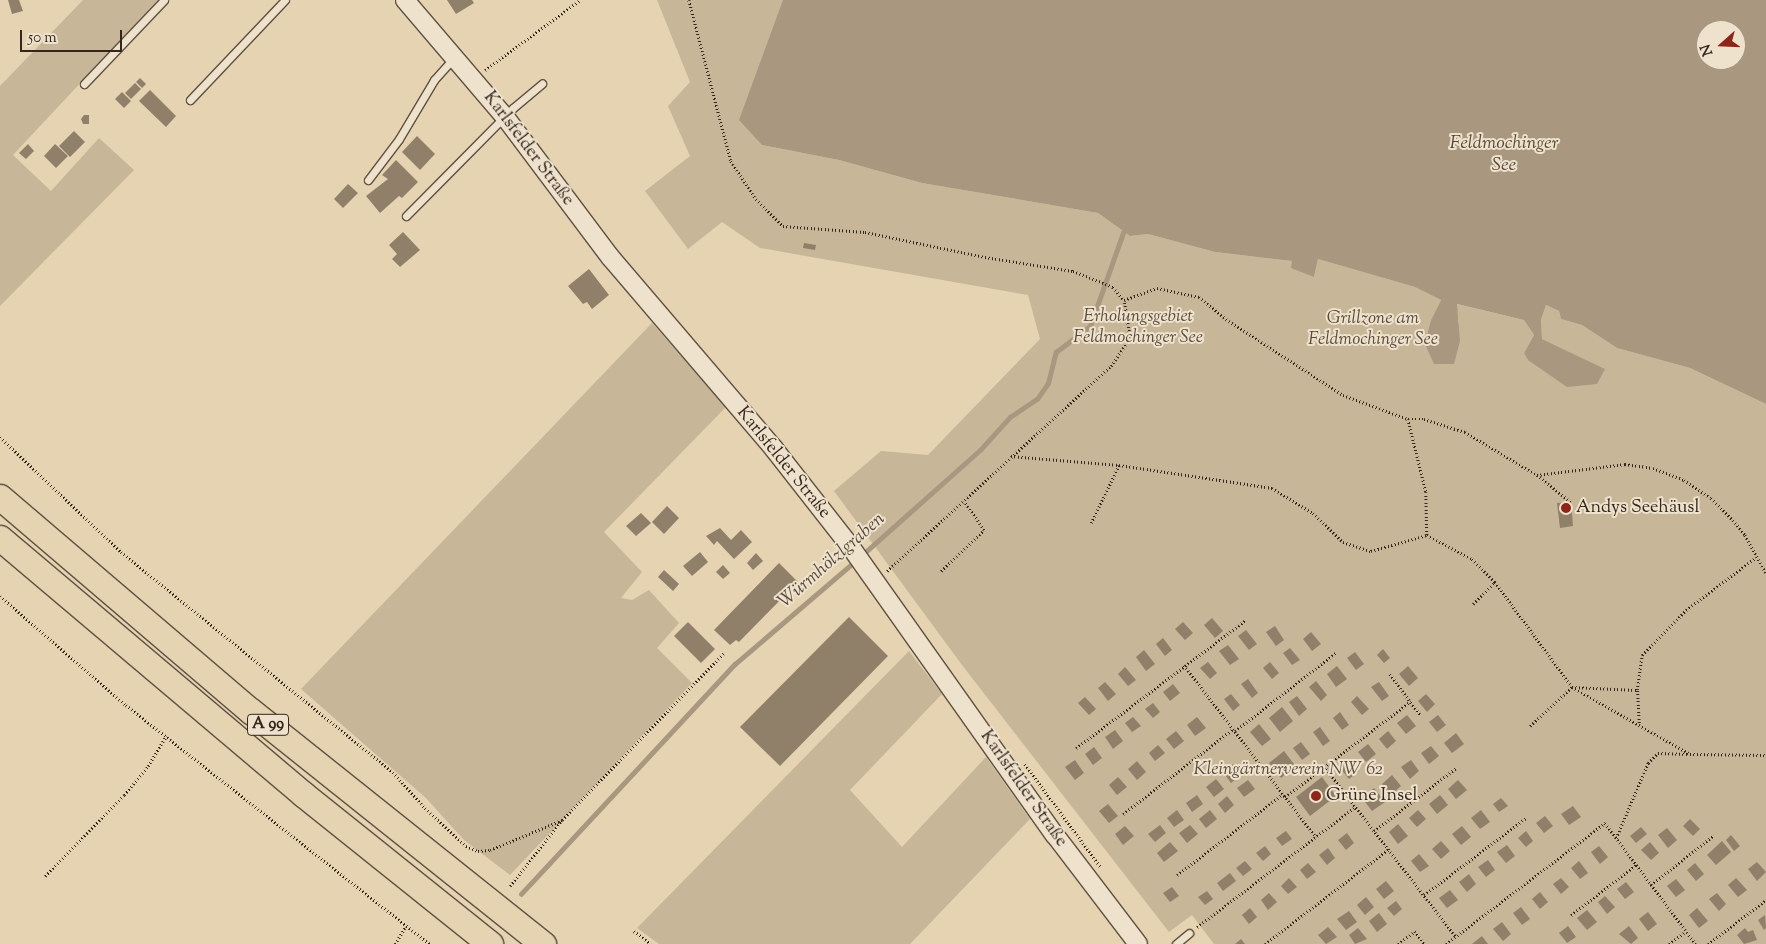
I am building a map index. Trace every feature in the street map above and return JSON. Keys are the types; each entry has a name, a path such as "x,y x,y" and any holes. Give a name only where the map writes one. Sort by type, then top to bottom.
{"highway":[{"name":"A 99","path":"0,497 251,711 543,944"},
{"name":"A 99","path":"0,538 303,794 490,944"}],"street":[{"name":"Karlsfelder Straße","path":"405,0 474,78 611,258 774,449 850,546 1055,836 1138,944"}],"lane":[{"path":"84,84 164,0"},
{"path":"190,100 285,0"},
{"path":"368,180 399,139 434,80 456,57"},
{"path":"406,216 505,117 542,84"},
{"path":"1176,944 1189,933"}],"path":[{"path":"474,78 580,0"},
{"path":"689,0 731,161 756,199 783,226 865,232 985,257 1073,270 1113,287 1124,300 1130,338 1111,366 964,501 872,575"},
{"path":"1124,300 1157,288 1199,298 1229,321 1343,395 1408,419 1424,419 1465,432 1537,475 1570,502"},
{"path":"1408,419 1426,492 1427,534"},
{"path":"0,437 120,552 393,772 425,808 466,846 478,851 490,850 562,820"},
{"path":"1011,456 1119,464 1272,488 1313,513 1343,542 1371,552 1427,534 1472,559 1495,582 1572,687 1639,723 1690,754"},
{"path":"1090,522 1119,464"},
{"path":"1537,475 1625,464 1665,472 1711,498 1745,534 1755,558 1766,573"},
{"path":"941,571 984,530 964,501"},
{"path":"1639,723 1638,690 1642,655 1686,610 1755,558"},
{"path":"1473,604 1495,582"},
{"path":"0,596 126,705 430,944"},
{"path":"1076,748 1246,620"},
{"path":"1123,814 1337,652"},
{"path":"510,886 562,820 724,653"},
{"path":"1184,665 1316,837"},
{"path":"1390,674 1421,716"},
{"path":"1530,726 1572,687 1638,690"},
{"path":"1178,875 1410,702"},
{"path":"45,876 124,795 148,766 166,736"},
{"path":"1616,838 1648,763 1658,753 1766,755"},
{"path":"1324,766 1456,937"},
{"path":"1374,831 1456,768"},
{"path":"1189,933 1355,807"},
{"path":"1424,895 1527,817"},
{"path":"1446,944 1605,823 1696,944"},
{"path":"1651,885 1714,836"},
{"path":"1265,944 1389,849"},
{"path":"1572,914 1636,865"},
{"path":"1708,944 1766,900"},
{"path":"395,944 406,926"},
{"path":"634,931 651,944"},
{"path":"1669,944 1686,931"},
{"path":"1398,944 1415,932 1424,944"}],"green space":[{"path":"83,0 158,0 13,155 51,191 99,138 134,170 0,306 0,86"},
{"path":"657,0 783,0 762,145 839,160 922,183 1098,213 1130,236 1148,234 1215,252 1292,261 1314,277 1318,259 1415,287 1441,300 1431,320 1459,323 1456,304 1524,320 1534,335 1524,353 1604,369 1542,339 1541,320 1546,305 1559,311 1561,319 1582,325 1617,348 1690,368 1766,404 1766,944 1214,944 1192,915 1169,932 962,665 834,491 881,451 928,455 1040,339 1028,295 760,248 722,222 688,249 645,191 690,156 668,106 690,82"},
{"path":"652,323 726,407 604,532 642,572 621,598 632,600 649,590 679,623 657,648 692,683 510,875 464,840 426,798 301,689"},
{"path":"909,651 942,694 850,790 902,847 986,757 1030,819 910,944 659,944 637,928"}],"water":[{"name":"Feldmochinger See","path":"783,0 1766,0 1766,404 1690,368 1617,348 1582,325 1561,319 1559,311 1546,305 1541,320 1542,339 1605,369 1597,384 1567,387 1528,360 1524,353 1534,335 1524,320 1457,304 1460,341 1454,364 1434,364 1425,344 1431,320 1441,300 1415,287 1318,259 1314,277 1291,268 1292,261 1215,252 1148,234 1130,236 1098,213 922,183 839,160 762,145 739,120"}],"building":[{"path":"8,0 19,0 23,11 12,14"},
{"path":"447,0 472,0 474,3 456,14"},
{"path":"140,78 146,84 142,88 136,82"},
{"path":"135,83 141,89 131,99 125,93"},
{"path":"150,90 176,116 166,127 139,101"},
{"path":"122,92 131,101 124,108 115,99"},
{"path":"84,115 89,115 89,124 83,124 81,119"},
{"path":"74,131 85,142 70,157 59,146"},
{"path":"417,136 435,154 420,170 402,152"},
{"path":"28,144 34,151 26,159 19,153"},
{"path":"55,144 68,156 56,168 44,156"},
{"path":"396,160 418,182 402,198 399,196 380,213 366,196 388,179 382,175"},
{"path":"348,184 358,193 343,208 334,199"},
{"path":"403,232 420,250 400,267 392,259 397,254 389,245"},
{"path":"804,243 816,245 815,250 803,248"},
{"path":"589,269 609,295 592,309 587,302 583,304 568,286"},
{"path":"1571,502 1573,526 1560,528 1557,503"},
{"path":"667,506 679,518 664,534 652,522"},
{"path":"641,513 651,523 636,536 626,526"},
{"path":"720,528 731,540 741,530 752,542 734,559 717,541 714,545 706,536"},
{"path":"700,552 708,562 692,576 683,566"},
{"path":"756,553 763,561 753,570 747,563"},
{"path":"779,563 798,582 739,642 736,640 730,645 714,630"},
{"path":"723,565 730,573 723,579 716,572"},
{"path":"664,570 679,584 673,591 658,577"},
{"path":"849,617 888,656 780,766 740,727"},
{"path":"1212,618 1223,631 1215,638 1204,625"},
{"path":"688,622 715,649 701,663 674,636"},
{"path":"1183,622 1193,633 1185,640 1175,629"},
{"path":"1275,626 1284,640 1276,646 1266,632"},
{"path":"1246,630 1257,644 1249,650 1238,636"},
{"path":"1311,632 1321,644 1312,651 1303,639"},
{"path":"1163,638 1172,650 1165,656 1156,644"},
{"path":"1228,645 1239,659 1230,665 1219,651"},
{"path":"1290,648 1300,660 1292,665 1283,653"},
{"path":"1383,649 1390,658 1384,663 1377,655"},
{"path":"1144,650 1155,664 1146,671 1136,657"},
{"path":"1355,652 1364,664 1356,670 1347,658"},
{"path":"1208,662 1217,673 1210,679 1200,668"},
{"path":"1270,662 1279,673 1272,679 1263,668"},
{"path":"1337,666 1347,679 1336,687 1327,674"},
{"path":"1408,666 1418,678 1409,686 1399,674"},
{"path":"1125,667 1136,680 1128,686 1118,674"},
{"path":"1248,679 1258,693 1252,698 1241,684"},
{"path":"1316,681 1327,695 1321,701 1309,687"},
{"path":"1105,682 1116,694 1108,701 1098,688"},
{"path":"1379,682 1389,696 1382,701 1371,687"},
{"path":"1173,684 1180,693 1170,701 1163,692"},
{"path":"1231,694 1240,705 1233,711 1224,699"},
{"path":"1426,694 1435,704 1427,712 1418,701"},
{"path":"1297,696 1307,709 1299,716 1289,702"},
{"path":"1357,696 1369,709 1362,715 1351,702"},
{"path":"1085,697 1096,709 1089,715 1078,703"},
{"path":"1153,703 1160,712 1153,718 1145,709"},
{"path":"1282,707 1293,721 1280,732 1269,718"},
{"path":"1340,712 1349,725 1342,730 1333,718"},
{"path":"1407,715 1416,726 1406,734 1397,723"},
{"path":"1438,715 1446,725 1437,732 1429,722"},
{"path":"1133,717 1141,726 1132,732 1125,723"},
{"path":"1197,717 1206,728 1195,736 1187,725"},
{"path":"1259,724 1271,739 1262,746 1250,732"},
{"path":"1320,727 1330,741 1323,746 1313,732"},
{"path":"1115,730 1123,741 1113,749 1105,737"},
{"path":"1176,731 1184,741 1174,749 1166,739"},
{"path":"1388,731 1396,741 1387,749 1379,739"},
{"path":"1456,733 1464,744 1452,753 1444,743"},
{"path":"1301,742 1310,754 1302,760 1293,748"},
{"path":"1368,744 1376,754 1366,762 1358,752"},
{"path":"1158,745 1165,753 1155,761 1149,753"},
{"path":"1431,746 1439,756 1429,764 1421,753"},
{"path":"1094,747 1102,758 1093,765 1085,754"},
{"path":"1284,751 1300,772 1297,775 1292,769 1281,778 1269,763"},
{"path":"1350,759 1359,771 1349,779 1340,768"},
{"path":"1075,760 1084,773 1075,780 1065,767"},
{"path":"1411,760 1419,771 1410,779 1401,767"},
{"path":"1137,761 1146,772 1137,780 1128,769"},
{"path":"1233,764 1241,775 1231,783 1223,772"},
{"path":"1392,775 1401,786 1392,794 1382,784"},
{"path":"1118,777 1127,787 1117,795 1109,785"},
{"name":"Grüne Insel","path":"1322,777 1336,796 1310,816 1296,797"},
{"path":"1216,779 1224,789 1214,797 1206,787"},
{"path":"1248,780 1255,789 1244,797 1237,788"},
{"path":"1458,780 1467,790 1456,799 1448,789"},
{"path":"1374,788 1385,802 1372,811 1362,798"},
{"path":"1197,795 1203,804 1192,812 1186,803"},
{"path":"1440,795 1448,805 1437,814 1429,804"},
{"path":"1227,796 1234,805 1225,813 1218,804"},
{"path":"1501,798 1508,806 1499,812 1493,804"},
{"path":"1108,804 1118,816 1109,823 1099,811"},
{"path":"1573,806 1581,817 1569,825 1561,814"},
{"path":"1177,810 1184,820 1174,827 1167,818"},
{"path":"1210,810 1217,819 1206,828 1199,819"},
{"path":"1418,810 1426,819 1417,827 1409,818"},
{"path":"1481,810 1490,822 1480,829 1471,818"},
{"path":"1545,816 1553,826 1544,833 1536,823"},
{"path":"1690,819 1700,829 1693,836 1683,826"},
{"path":"1398,824 1408,836 1398,844 1389,832"},
{"path":"1160,825 1166,833 1155,842 1148,834"},
{"path":"1190,825 1198,834 1187,843 1179,833"},
{"path":"1125,826 1134,836 1123,845 1115,834"},
{"path":"1462,826 1471,837 1461,845 1452,834"},
{"path":"1641,827 1647,834 1636,843 1630,836"},
{"path":"1667,828 1677,840 1668,848 1658,835"},
{"path":"1286,831 1292,839 1282,846 1276,838"},
{"path":"1526,831 1533,841 1526,847 1518,838"},
{"path":"1347,833 1354,843 1346,850 1338,840"},
{"path":"1731,835 1740,846 1734,851 1726,840"},
{"path":"1441,841 1450,851 1441,859 1432,849"},
{"path":"1722,841 1731,852 1716,865 1707,855"},
{"path":"1170,842 1178,851 1164,862 1157,853"},
{"path":"1650,842 1659,853 1651,860 1641,850"},
{"path":"1507,845 1515,856 1506,863 1497,852"},
{"path":"1265,846 1271,854 1263,861 1256,853"},
{"path":"1599,846 1608,857 1600,864 1591,852"},
{"path":"1328,848 1335,858 1327,865 1319,855"},
{"path":"1419,854 1429,866 1420,872 1411,861"},
{"path":"1488,860 1495,870 1486,877 1478,867"},
{"path":"1245,861 1252,869 1243,876 1236,868"},
{"path":"1579,861 1588,873 1580,879 1571,868"},
{"path":"1757,862 1766,872 1757,881 1748,869"},
{"path":"1308,863 1316,872 1307,879 1300,870"},
{"path":"1695,863 1704,874 1696,881 1687,870"},
{"path":"1230,873 1236,881 1223,891 1217,883"},
{"path":"1469,874 1476,884 1467,892 1459,882"},
{"path":"1289,878 1297,887 1288,894 1281,886"},
{"path":"1561,878 1569,887 1561,894 1553,884"},
{"path":"1736,878 1747,890 1738,897 1728,885"},
{"path":"1676,879 1685,890 1676,897 1667,886"},
{"path":"1386,881 1394,891 1384,899 1376,889"},
{"path":"1626,882 1634,892 1625,899 1617,889"},
{"path":"1172,887 1179,896 1170,902 1163,893"},
{"path":"1450,890 1458,900 1447,908 1439,898"},
{"path":"1207,891 1213,899 1205,905 1198,897"},
{"path":"1540,892 1548,902 1540,909 1532,899"},
{"path":"1269,893 1277,902 1268,910 1261,900"},
{"path":"1717,893 1726,904 1719,911 1709,899"},
{"path":"1605,896 1615,907 1607,914 1598,902"},
{"path":"1366,897 1374,907 1365,915 1357,905"},
{"path":"1396,901 1402,909 1394,916 1387,908"},
{"path":"1521,907 1530,919 1522,925 1513,913"},
{"path":"1250,908 1257,917 1249,924 1242,915"},
{"path":"1697,908 1708,921 1699,928 1689,915"},
{"path":"1587,910 1597,922 1587,930 1577,918"},
{"path":"1349,911 1357,922 1346,930 1337,919"},
{"path":"1648,912 1657,924 1648,931 1639,919"},
{"path":"1379,913 1387,924 1377,932 1369,921"},
{"path":"1765,915 1766,928 1764,930 1758,920"},
{"path":"1502,922 1511,934 1503,941 1493,929"},
{"path":"1568,926 1576,937 1567,943 1559,933"},
{"path":"1629,926 1638,938 1631,944 1619,934"},
{"path":"1328,927 1337,937 1326,944 1318,935"},
{"path":"1358,928 1367,939 1355,944 1349,935"},
{"path":"1745,928 1748,932 1753,930 1757,940 1744,944 1737,935"},
{"path":"1482,936 1488,944 1472,944"},
{"path":"1241,939 1245,944 1235,944"}],"waterway":[{"name":"Würmhölzlgraben","path":"861,556 981,449 1010,417 1037,399 1048,383 1056,352 1090,326 1123,233"},
{"name":"Würmhölzlgraben","path":"521,894 735,664 855,561"}],"place":[{"name":"Andys Seehäusl","path":"1566,508"},
{"name":"Grüne Insel","path":"1316,796"}],"park label":[{"name":"Erholungsgebiet Feldmochinger See","path":"1138,328"},
{"name":"Grillzone am Feldmochinger See","path":"1373,330"},
{"name":"Kleingärtnerverein NW 62","path":"1288,770"}]}
